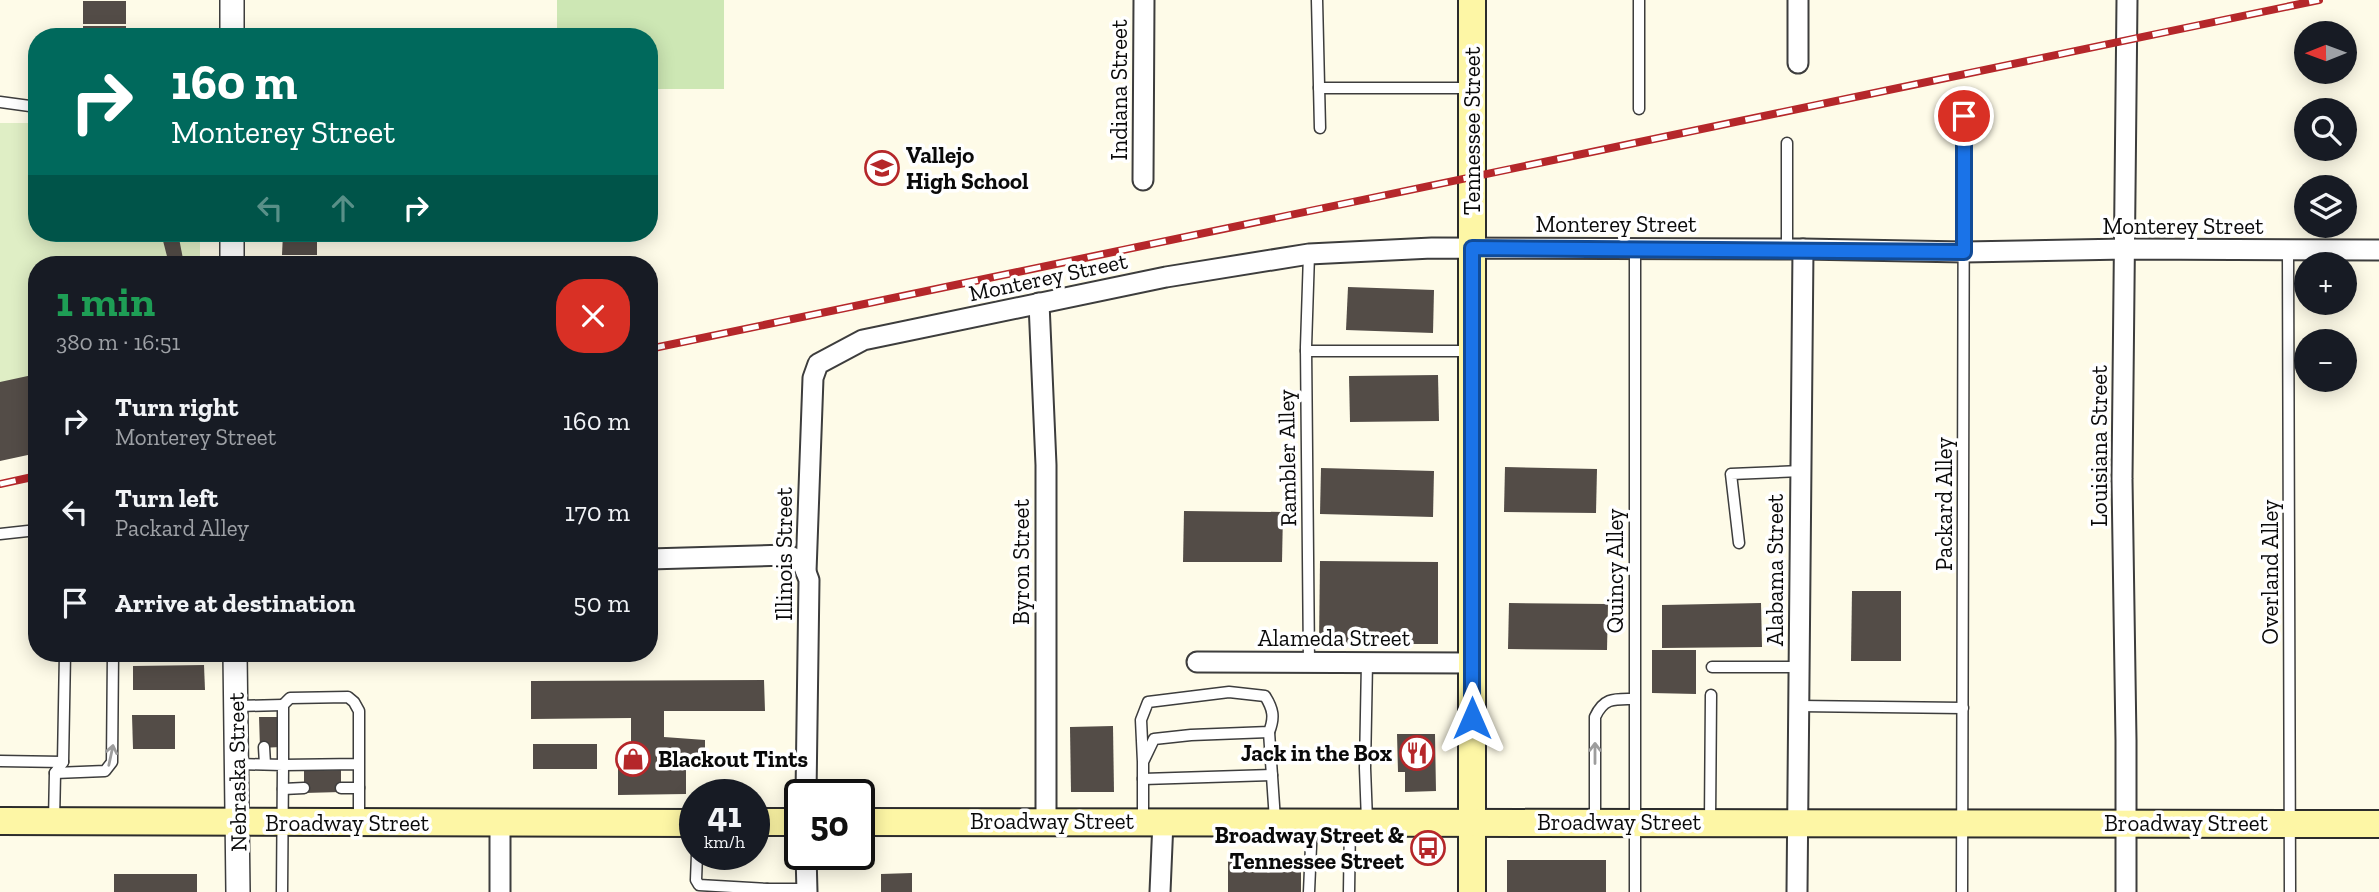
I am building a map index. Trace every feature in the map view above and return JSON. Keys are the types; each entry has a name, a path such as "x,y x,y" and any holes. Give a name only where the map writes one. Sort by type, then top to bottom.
{"main road":[{"name":"Tennessee Street","path":"1472,0 1472,892"},
{"name":"Broadway Street","path":"0,821 679,823"},
{"name":"Broadway Street","path":"875,822 1962,821 2379,824"}],"street":[{"path":"232,28 233,0"},
{"name":"Indiana Street","path":"1143,180 1144,0"},
{"path":"1798,0 1798,63"},
{"name":"Louisiana Street","path":"2126,892 2122,479 2127,0"},
{"name":"Monterey Street","path":"861,341 1166,277 1309,254 1472,248 1964,252 2126,248 2379,250"},
{"name":"Alabama Street","path":"1795,249 1801,471 1797,892"},
{"name":"Byron Street","path":"1040,303 1046,466 1045,822"},
{"name":"Illinois Street","path":"806,779 809,580 806,572 813,378 818,364 861,341"},
{"path":"658,559 788,555 802,562 806,572"},
{"name":"Nebraska Street","path":"236,662 238,892"},
{"name":"Alameda Street","path":"1197,662 1471,663"},
{"path":"1153,821 1160,892"},
{"path":"500,824 500,892"},
{"path":"806,870 807,890"}],"lane":[{"path":"1317,0 1320,128"},
{"path":"1639,0 1639,108"},
{"path":"1319,88 1472,88"},
{"path":"0,102 28,106"},
{"name":"Packard Alley","path":"1962,892 1964,116"},
{"path":"1787,143 1795,249"},
{"name":"Quincy Alley","path":"1635,249 1635,892"},
{"name":"Overland Alley","path":"2288,251 2290,892"},
{"name":"Rambler Alley","path":"1308,662 1306,351 1309,254"},
{"path":"1306,351 1472,351"},
{"path":"1739,544 1731,474 1801,471"},
{"path":"0,534 28,531"},
{"path":"54,822 55,773 63,762 65,662"},
{"path":"55,773 105,771 113,762 113,662"},
{"path":"1349,892 1365,768 1367,662"},
{"path":"1712,667 1799,667"},
{"path":"1153,821 1143,779 1141,720 1148,702 1228,692 1265,696 1273,709 1269,732 1275,821"},
{"path":"1710,822 1711,695"},
{"path":"282,892 283,705 290,698 348,697 355,702 359,711 359,824"},
{"path":"1595,821 1595,717 1607,701 1634,699"},
{"path":"264,705 264,717"},
{"path":"236,706 283,705"},
{"path":"1799,706 1963,708"},
{"path":"1143,762 1154,739 1269,732"},
{"path":"264,747 265,764"},
{"path":"0,761 63,762"},
{"path":"237,764 359,764"},
{"path":"1143,779 1272,775"},
{"path":"341,788 359,788"},
{"path":"283,789 304,789"},
{"path":"1309,892 1312,821"},
{"path":"696,870 699,885 807,890"}],"green space":[{"path":"557,0 724,0 724,89 658,89 658,28 557,28"},
{"path":"0,123 28,123 28,242 200,242 200,256 28,256 28,452 0,459"}],"building":[{"path":"83,1 126,1 126,24 83,24"},
{"path":"83,26 126,26 126,28"},
{"path":"163,242 180,242 182,256 167,256"},
{"path":"283,242 317,242 317,255 282,255"},
{"path":"1348,287 1434,290 1433,333 1346,330"},
{"path":"1438,375 1439,421 1350,422 1349,376"},
{"path":"28,376 28,455 0,461 0,382"},
{"path":"1505,467 1597,469 1596,513 1504,512"},
{"path":"1321,468 1434,471 1433,517 1320,514"},
{"path":"1184,511 1283,512 1282,562 1183,562"},
{"path":"1320,561 1438,562 1438,644 1319,644"},
{"path":"1852,591 1901,591 1901,661 1851,661"},
{"path":"1509,603 1608,604 1607,650 1508,649"},
{"path":"1761,603 1762,647 1662,648 1662,605"},
{"path":"1652,650 1696,650 1696,694 1652,693"},
{"path":"204,665 205,690 133,690 133,666"},
{"path":"764,680 765,711 664,711 664,737 705,740 705,767 686,767 686,779 679,779 679,794 618,795 618,767 624,767 624,756 631,756 631,718 531,719 531,681"},
{"path":"132,715 175,715 175,749 133,749"},
{"path":"259,717 281,717 281,747 260,748"},
{"path":"1113,726 1114,792 1071,792 1070,727"},
{"name":"Jack in the Box","path":"1397,734 1435,734 1436,791 1405,792 1405,772 1398,772"},
{"path":"533,744 597,744 597,769 533,769"},
{"path":"341,770 341,792 304,793 304,771"},
{"path":"1228,859 1301,859 1301,892 1228,892"},
{"path":"1507,860 1606,860 1606,892 1507,892"},
{"path":"912,873 912,892 881,892 881,874"},
{"path":"114,874 197,874 197,892 114,892"}],"railway":[{"path":"658,347 2319,0"},
{"path":"0,484 28,478"}],"place":[{"name":"Vallejo High School","path":"882,168"},
{"name":"Jack in the Box","path":"1417,753"},
{"name":"Blackout Tints","path":"633,759"},
{"name":"Broadway Street & Tennessee Street","path":"1428,848"}],"route":[{"path":"1472,718 1472,248 1964,252 1964,116"}]}
